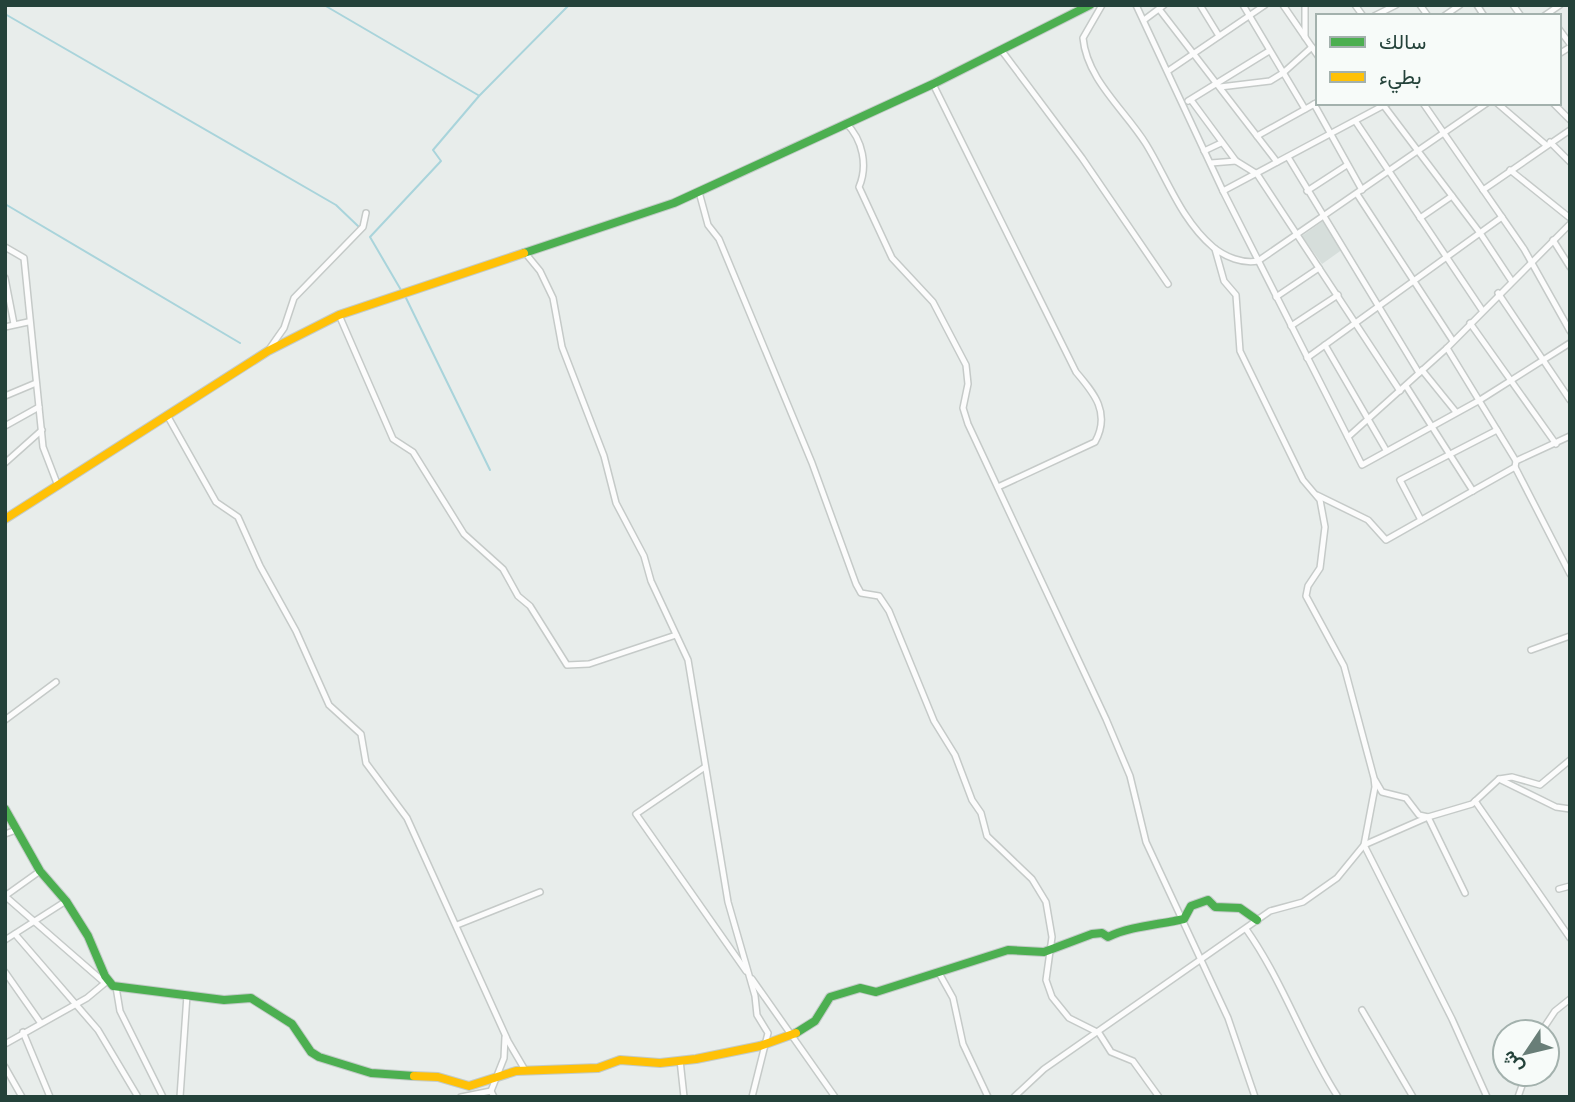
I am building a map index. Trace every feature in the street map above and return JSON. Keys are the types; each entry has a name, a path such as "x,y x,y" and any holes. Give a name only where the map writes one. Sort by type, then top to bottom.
{"street":[{"path":"5,519 268,351 339,315 526,254 699,192 1002,51 1090,5"},
{"path":"1102,5 1085,31 1084,46 1088,59 1113,100 1145,142 1173,196 1215,248 1241,262 1258,261 1484,105"},
{"path":"1136,5 1223,191 1362,465 1480,400 1570,343"},
{"path":"1200,5 1219,36"},
{"path":"1243,5 1306,109"},
{"path":"1168,71 1265,5"},
{"path":"1283,5 1316,53"},
{"path":"1304,5 1305,37"},
{"path":"1378,14 1396,5"},
{"path":"1144,20 1162,7 1194,54 1277,162"},
{"path":"1219,85 1270,81 1283,74 1312,47"},
{"path":"1566,49 1570,59"},
{"path":"1002,51 1082,158 1168,284"},
{"path":"1182,104 1219,85 1269,51"},
{"path":"933,83 1076,372 1093,389 1099,405 1100,429 1095,442 998,487"},
{"path":"1191,100 1236,162 1257,174 1296,235 1431,426 1473,491"},
{"path":"1257,136 1316,103"},
{"path":"1317,105 1359,192 1453,341"},
{"path":"1223,191 1386,105 1511,280"},
{"path":"1424,105 1532,261 1567,320 1570,331"},
{"path":"1500,105 1570,162"},
{"path":"1555,105 1570,120"},
{"path":"1356,122 1482,310"},
{"path":"846,123 854,131 860,147 865,172 859,187 892,258 933,302 966,365 968,384 964,414 1106,719 1129,776 1146,842 1184,919 1242,1052 1255,1097"},
{"path":"1483,190 1570,130"},
{"path":"1204,151 1221,143"},
{"path":"1288,157 1421,372 1456,412"},
{"path":"1210,163 1236,162"},
{"path":"1307,191 1347,165"},
{"path":"1510,170 1570,218"},
{"path":"699,192 708,225 719,239 812,463 856,584 862,593 879,596 890,611 934,722 955,755 972,800 981,813 987,836 1038,886 1050,921 1046,980 1052,997 1069,1018 1099,1033 1111,1052 1133,1061 1159,1097"},
{"path":"1420,218 1452,196"},
{"path":"268,351 284,328 294,298 363,227 366,213"},
{"path":"1307,358 1502,218"},
{"path":"1348,437 1447,348 1511,280 1570,224"},
{"path":"1553,240 1570,267"},
{"path":"5,256 7,248 24,258 44,452 58,486"},
{"path":"1215,248 1224,281 1236,295 1240,351 1303,480 1320,500 1325,527 1320,568 1308,586 1306,596 1344,666 1374,778 1376,787 1364,845 1452,1019 1487,1097"},
{"path":"526,254 540,271 553,298 560,339 604,456 616,503 644,556 651,581 671,617 688,660 729,902 757,1015 768,1031 768,1043 752,1097"},
{"path":"1276,298 1319,268"},
{"path":"5,278 8,310 14,324"},
{"path":"1499,293 1570,400"},
{"path":"1291,326 1338,295"},
{"path":"339,315 393,439 413,452 464,534 503,569 518,596 530,606 567,665 589,664 676,635"},
{"path":"5,327 29,322"},
{"path":"1469,323 1556,444"},
{"path":"1325,345 1386,450"},
{"path":"1447,348 1497,430 1570,574"},
{"path":"5,396 36,383"},
{"path":"5,426 39,407"},
{"path":"167,415 216,502 222,509 236,514 241,522 260,566 296,631 329,705 363,737 366,763 407,818 505,1033 525,1070"},
{"path":"5,463 43,429"},
{"path":"1421,520 1400,480 1497,430"},
{"path":"1316,495 1368,520 1385,540 1473,491 1515,464 1570,436"},
{"path":"1531,650 1570,636"},
{"path":"5,720 56,682"},
{"path":"1014,1097 1044,1069 1270,911 1303,902 1337,878 1364,845 1428,817 1475,801 1499,779 1511,777 1540,785 1570,760"},
{"path":"705,767 636,814 835,1097"},
{"path":"1374,778 1382,792 1406,798 1419,815 1428,817"},
{"path":"1499,779 1556,807 1570,809"},
{"path":"1475,801 1570,938"},
{"path":"5,809 40,871 66,901 91,940 106,981"},
{"path":"1428,817 1465,893"},
{"path":"5,834 16,830"},
{"path":"40,871 5,896 33,923 116,987 224,1000 251,998 292,1024 311,1052 319,1057 371,1073 438,1077 469,1086 525,1070 541,1072 598,1068 608,1060 618,1058 660,1063 768,1043 814,1023 830,997 860,988 876,992 1008,950 1049,950 1092,934 1102,933 1108,937 1127,928 1144,929 1184,919 1191,906 1208,900 1215,908 1240,908 1257,920"},
{"path":"1559,889 1570,886"},
{"path":"457,925 540,892"},
{"path":"5,940 66,901"},
{"path":"1245,929 1270,965 1285,1000 1335,1096"},
{"path":"15,934 98,1030 138,1097"},
{"path":"5,972 40,1022"},
{"path":"939,973 953,998 963,1044 988,1097"},
{"path":"5,1043 75,1005 106,981"},
{"path":"116,987 120,1011 163,1097"},
{"path":"180,1097 187,994"},
{"path":"1550,1018 1570,999"},
{"path":"1362,1010 1413,1097"},
{"path":"23,1032 50,1097"},
{"path":"461,1097 493,1094 494,1078 504,1058 505,1033"},
{"path":"680,1060 684,1097"},
{"path":"5,1067 22,1097"}],"shaded area":[{"path":"1323,221 1343,249 1322,264 1302,236"}],"waterway":[{"path":"324,5 478,95"},
{"path":"401,290 370,237 441,161 433,150 479,96 569,5"},
{"path":"5,14 336,205 359,227"},
{"path":"5,204 240,343"},
{"path":"406,298 490,470"}],"traffic: fast":[{"path":"524,253 674,203 933,84 1090,5"},
{"path":"5,809 40,871 66,901 88,936 105,976 113,986 224,1000 251,998 292,1024 311,1052 319,1057 371,1073 414,1076"},
{"path":"796,1033 815,1021 830,997 860,988 876,992 1008,950 1044,952 1092,934 1102,933 1108,937 1135,928 1184,919 1191,906 1208,900 1215,907 1240,908 1257,920"}],"traffic: slow":[{"path":"5,519 268,351 339,315 524,253"},
{"path":"414,1076 438,1077 469,1086 516,1071 598,1068 620,1060 660,1063 696,1059 760,1046 796,1033"}]}
